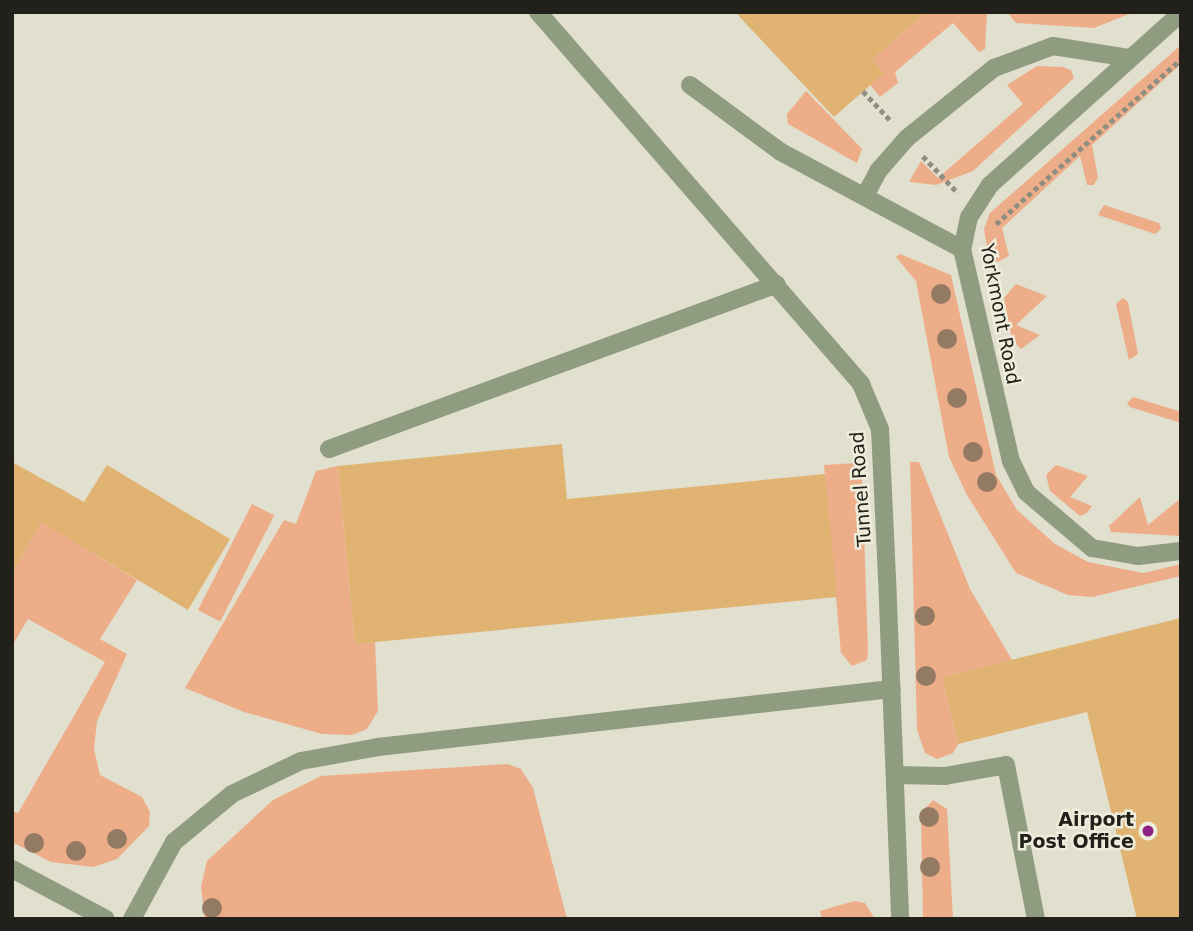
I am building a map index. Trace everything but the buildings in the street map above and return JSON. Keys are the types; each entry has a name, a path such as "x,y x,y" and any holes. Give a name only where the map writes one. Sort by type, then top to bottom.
{"street":[{"name":"Tunnel Road","path":"538,12 777,284 861,384 873,407 885,470 900,919"},
{"name":"Yorkmont Road","path":"1181,13 990,185 969,217 961,249 1011,461 1037,505 1092,548 1138,556 1181,551"},
{"path":"865,196 879,170 907,138 994,68 1053,46 1130,58"},
{"path":"691,85 781,152 961,249"},
{"path":"330,449 777,284"},
{"path":"132,919 174,842 232,794 301,761 378,747 892,689"},
{"path":"895,775 945,776 1006,765 1037,919"},
{"path":"12,869 106,919"}],"shaded area":[{"path":"927,12 987,12 985,49 979,52 953,23 895,72 898,83 880,97 870,85 884,73 872,59"},
{"path":"1007,12 1134,12 1094,28 1016,23"},
{"path":"1181,45 1181,64 1092,145 1098,177 1094,185 1087,185 1080,156 1002,228 1009,256 990,266 984,229 990,213"},
{"path":"1037,66 1063,67 1071,70 1074,78 973,171 936,185 909,182 921,161 938,178 1023,104 1007,85"},
{"path":"806,91 862,149 857,163 788,124 787,114"},
{"path":"1104,205 1159,223 1161,229 1155,234 1098,215"},
{"path":"900,254 951,275 996,475 1017,510 1055,544 1088,562 1143,573 1181,564 1181,576 1092,597 1068,595 1016,573 967,495 949,457 916,281 896,257"},
{"path":"1016,284 1047,296 1016,325 1040,335 1021,349 1012,340 1004,298"},
{"path":"1123,298 1128,302 1138,354 1129,360 1116,304"},
{"path":"1133,397 1181,412 1181,423 1130,407 1127,403"},
{"path":"910,462 919,462 970,589 1012,660 942,677 958,744 953,753 937,759 925,753 917,730"},
{"path":"856,463 862,476 868,650 867,660 852,666 841,653 824,465"},
{"path":"1056,465 1088,476 1070,497 1092,506 1087,513 1080,516 1050,491 1046,475"},
{"path":"338,466 355,644 375,642 378,711 367,729 352,735 322,734 244,712 185,688 284,520 296,524 316,471"},
{"path":"60,488 84,503 65,536 137,580 100,639 127,654 97,721 94,749 100,775 142,797 150,812 149,826 117,859 93,867 51,862 12,842 12,811 18,813 105,662 28,619 12,646 12,574"},
{"path":"1140,497 1148,525 1181,498 1181,536 1111,532 1109,526"},
{"path":"252,504 274,515 220,621 198,610"},
{"path":"507,764 521,769 533,788 567,919 205,919 201,887 207,861 273,800 321,776"},
{"path":"933,800 947,809 953,919 923,919 921,813"},
{"path":"854,901 865,903 875,919 822,919 820,911"}],"place":[{"name":"Airport Post Office","path":"1148,831"}]}
